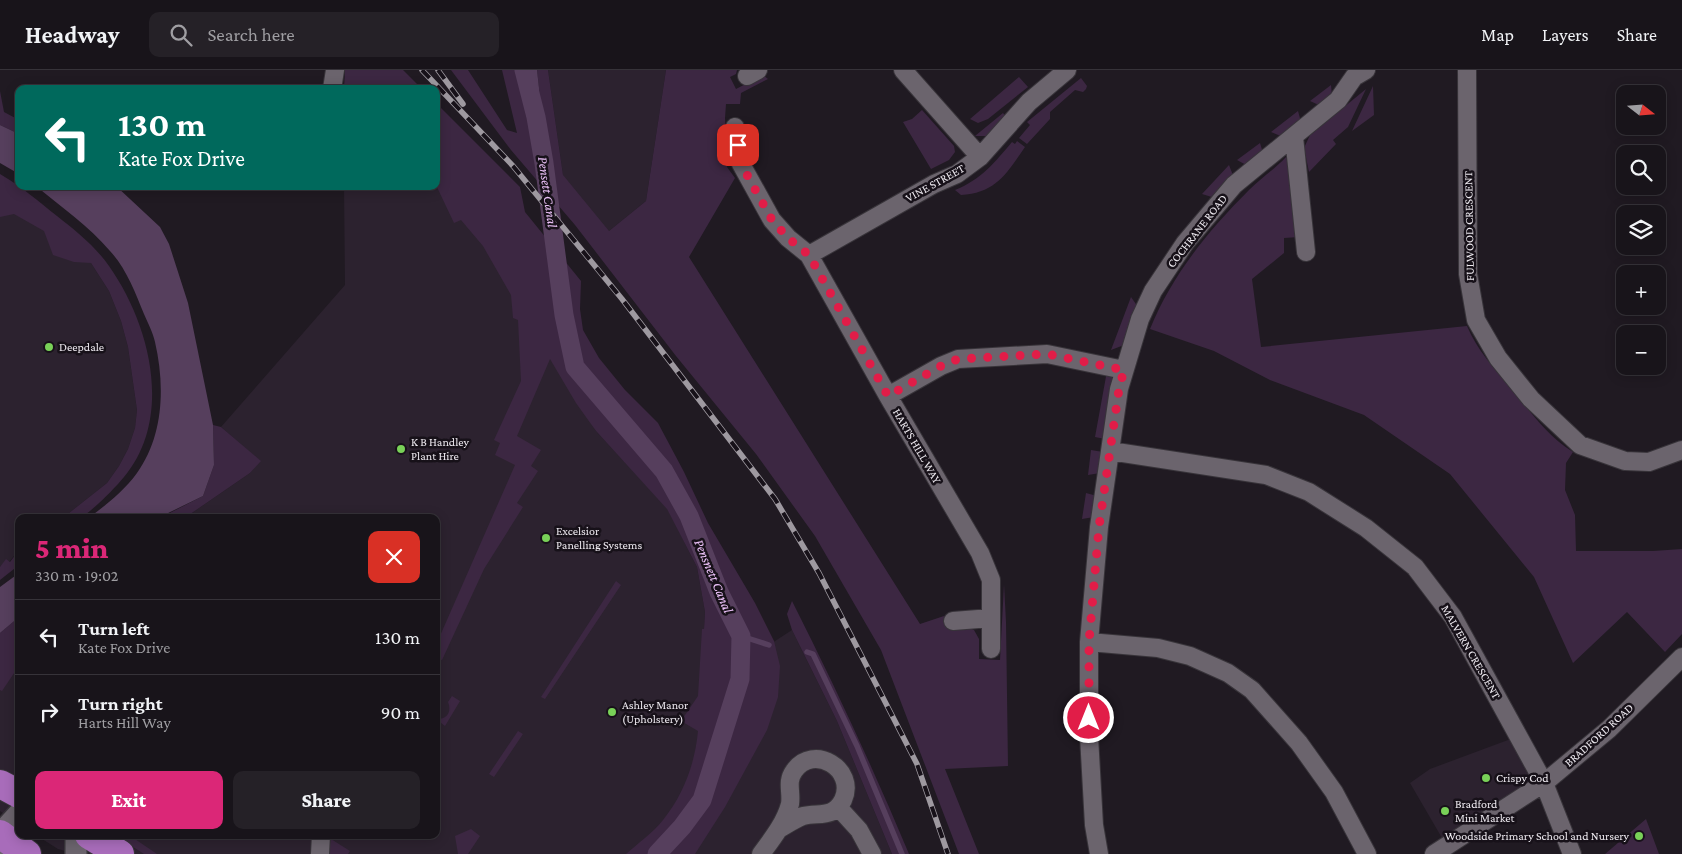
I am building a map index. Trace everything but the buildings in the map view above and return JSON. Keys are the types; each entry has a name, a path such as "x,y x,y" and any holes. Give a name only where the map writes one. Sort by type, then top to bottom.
{"highway":[{"path":"0,784 15,792"},
{"path":"96,839 120,854"}],"street":[{"path":"333,85 335,70"},
{"path":"903,70 980,157"},
{"name":"VINE STREET","path":"809,255 934,184 957,174 980,157 1029,102 1067,70"},
{"name":"COCHRANE ROAD","path":"1099,854 1094,825 1091,766 1089,642 1099,527 1110,451 1124,370 1140,319 1153,290 1185,242 1234,185 1338,100 1354,77 1366,70"},
{"name":"FULWOOD CRESCENT","path":"1467,70 1468,274 1476,320 1498,358 1531,399 1580,444 1626,461 1649,462 1682,450"},
{"name":"HARTS HILL WAY","path":"735,127 741,164 772,220 788,238 809,255 888,396 980,553 991,580 991,649"},
{"path":"1294,137 1306,252"},
{"path":"888,396 941,366 958,359 1047,354 1124,370"},
{"name":"MALVERN CRESCENT","path":"1110,451 1266,475 1309,492 1366,528 1415,567 1453,617 1544,783 1572,854"},
{"path":"953,621 991,618"},
{"path":"1089,642 1158,648 1190,656 1228,673 1252,690 1299,743 1334,792 1367,854"},
{"name":"BRADFORD ROAD","path":"1434,854 1544,783 1609,729 1682,657"},
{"path":"761,854 779,829 789,806 790,779 794,771 800,764 811,759 827,760 836,765 842,772 846,790 838,807 830,813 821,816 801,817 779,829"},
{"path":"838,807 859,830 872,854"},
{"path":"10,845 9,824 15,817"},
{"path":"76,839 76,854"},
{"path":"320,854 321,839"}],"shaded area":[{"path":"345,70 403,70 418,85 344,85"},
{"path":"451,70 468,70 507,130 517,133 502,70 515,70 530,125 539,112 537,70 548,70 563,175 609,231 646,201 666,70 737,70 736,74 730,77 736,89 763,75 768,79 741,93 740,104 726,104 727,167 735,178 689,257 920,624 947,615 947,628 967,627 974,630 979,639 979,659 1000,660 1004,584 1008,766 945,769 979,854 959,854 881,650 815,536 756,454 676,356 575,225 511,150"},
{"name":"Pensett Canal","path":"515,70 537,70 539,112 530,126"},
{"path":"548,70 666,70 646,201 609,231 575,225 563,175"},
{"path":"1019,77 1028,87 988,119 978,123 970,119"},
{"path":"1081,78 1087,86 1083,92 1075,90 1050,112 1050,119 1027,144 1019,138 1030,125 1027,122"},
{"path":"1331,85 1332,96 1321,106 1310,101"},
{"path":"1373,86 1374,115 1352,131"},
{"path":"1366,89 1348,127 1333,140 1336,144 1309,172 1304,148 1310,135"},
{"path":"0,91 4,112 15,118 15,132 0,125"},
{"path":"440,107 520,187 525,212 581,281 580,309 583,330 599,358 625,390 658,423 708,523 755,603 774,641 780,666 778,697 767,730 725,807 695,854 626,854 655,829 677,800 683,789 694,755 698,731 681,721 698,696 702,629 704,629 705,612 697,567 667,509 596,431 576,403 550,359 517,436 541,450 531,466 538,471 517,503 523,507 484,569 442,660 440,659 440,636 515,465 495,455 500,443 494,440 521,381 518,320 513,318 511,295 483,246 461,220 454,223 438,190 440,190"},
{"path":"922,110 954,146 955,152 949,160 931,169 903,122 912,119"},
{"path":"1298,111 1301,122 1283,137 1271,132"},
{"path":"1003,113 1006,117 987,136 975,136"},
{"path":"0,125 15,132 15,172 0,163"},
{"path":"1017,141 1025,147 1006,173 992,186 961,195 955,190 980,176 1012,142 1015,144"},
{"path":"1260,143 1263,153 1248,166 1237,160"},
{"path":"1286,157 1292,161 1299,237 1284,238 1284,253 1252,279 1261,347 1467,326 1486,358 1532,414 1554,438 1573,452 1566,463 1565,490 1575,515 1576,551 1682,549 1682,634 1665,652 1627,612 1573,663 1534,577 1450,474 1364,415 1270,380 1214,351 1150,329 1169,290 1205,238 1249,190"},
{"path":"1229,165 1234,178 1215,198 1202,194"},
{"path":"0,174 15,184 15,190 23,190 36,199 98,252 123,289 136,315 145,342 151,371 152,399 149,427 139,453 124,477 116,487 85,514 68,514 107,483 128,449 135,428 137,410 128,347 121,321 109,291 91,263 74,262 53,255 44,231 14,214 0,217"},
{"path":"440,176 496,246 550,358 596,431 667,508 697,567 705,612 704,629 769,645 792,630 837,721 892,854 77,854 58,849 42,839 440,839 440,514 190,514 250,473 260,461 221,427 345,285 344,190 440,190"},
{"path":"41,190 120,190 160,227 169,244 188,303 213,425 214,465 203,496 166,514 94,514 127,486 146,459 157,427 161,393 158,358 154,339 130,281 116,258 84,225"},
{"name":"Deepdale","path":"0,199 91,263 109,291 121,321 128,347 137,410 135,428 128,449 107,483 68,514 15,514 15,555 9,562 0,567"},
{"path":"1131,297 1138,307 1124,345 1111,350"},
{"path":"1107,371 1115,381 1105,439 1095,437"},
{"path":"213,425 221,427 261,461 250,473 190,514 168,514 203,496 214,465"},
{"path":"1091,450 1103,452 1100,473 1088,475"},
{"path":"1086,493 1097,496 1094,517 1082,519"},
{"path":"15,555 15,568 0,580 0,567 6,559 10,562"},
{"path":"15,576 15,620 0,633 0,587"},
{"path":"616,581 621,585 545,699 541,697"},
{"path":"792,601 853,726 909,854 892,854 837,721 792,630 787,614"},
{"path":"15,620 15,672 2,691 0,690 0,633"},
{"path":"15,672 15,821 0,811 0,690 2,690"},
{"path":"452,696 460,701 445,726 440,722 440,719 448,715 448,702"},
{"path":"518,731 523,734 494,777 489,774"},
{"path":"1517,734 1544,783 1448,845 1410,783 1430,769 1508,740"},
{"name":"Woodside Primary School and Nursery","path":"1646,819 1659,854 1605,854"},
{"path":"471,829 480,836 468,854 458,854 455,836"},
{"path":"121,839 135,839 157,854 144,854"},
{"path":"331,839 350,851 348,854 328,854"}],"waterway":[{"name":"Pensnett Canal","path":"524,70 536,117 544,163 564,315 575,367 664,471 689,516 719,592 741,636 740,679 702,800 682,827 657,854"},
{"path":"741,636 769,645"},
{"path":"807,652 813,654 857,746 902,854"}],"railway":[{"path":"422,70 436,85"},
{"path":"438,70 463,104"},
{"path":"440,89 513,166 622,299 775,499 819,573 917,764 948,854"}],"place":[{"name":"Deepdale","path":"49,347"},
{"name":"K B Handley Plant Hire","path":"401,449"},
{"name":"Excelsior Panelling Systems","path":"546,538"},
{"name":"Ashley Manor (Upholstery)","path":"612,712"},
{"name":"Crispy Cod","path":"1486,778"},
{"name":"Bradford Mini Market","path":"1445,811"},
{"name":"Woodside Primary School and Nursery","path":"1639,836"}],"route":[{"path":"738,145 741,164 772,220 788,238 809,255 888,396 941,366 958,359 1047,354 1124,370 1119,389 1099,527 1089,642 1089,718"}]}
